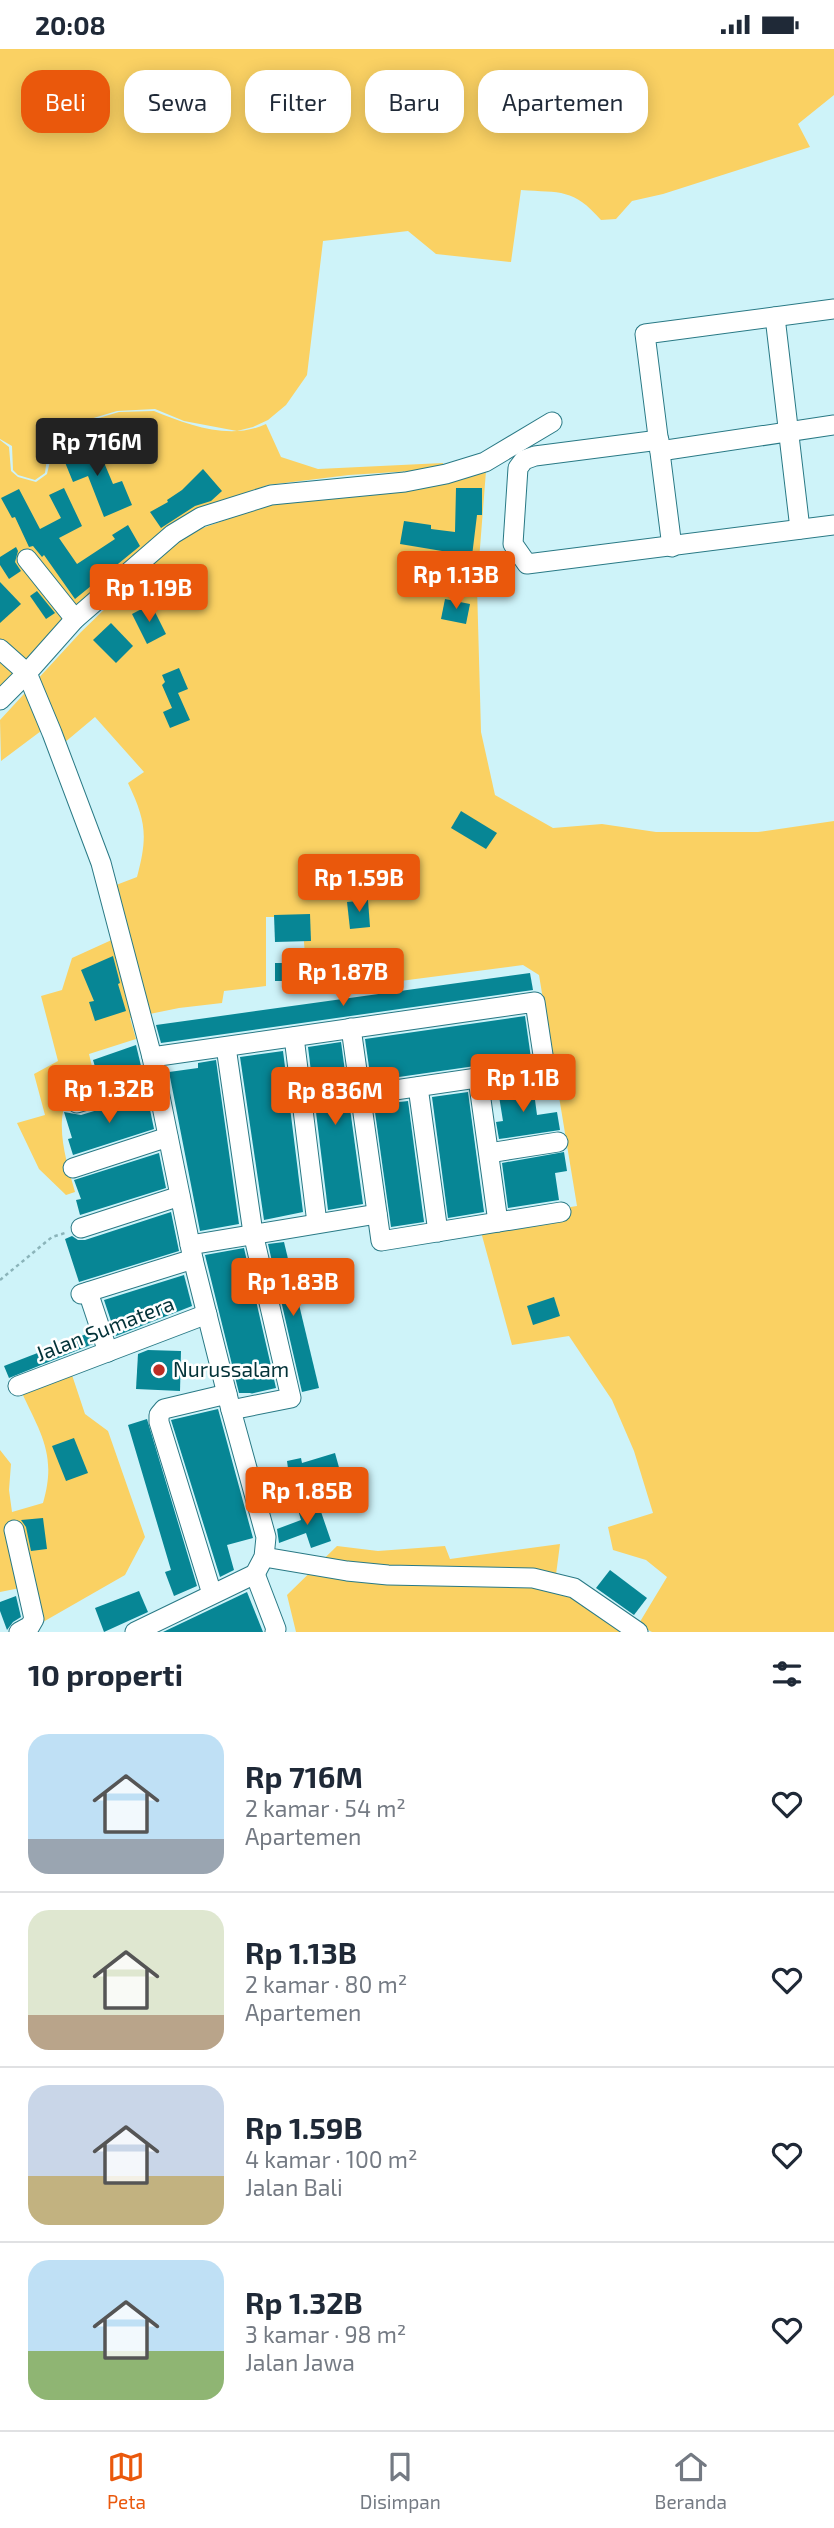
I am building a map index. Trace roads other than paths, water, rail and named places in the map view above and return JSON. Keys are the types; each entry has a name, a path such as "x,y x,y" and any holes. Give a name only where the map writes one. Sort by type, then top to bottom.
{"street":[{"path":"672,547 645,334 834,309"},
{"path":"775,317 800,529"},
{"path":"0,700 75,619 173,534 201,517 271,495 405,482 446,474 485,461 552,422"},
{"path":"834,425 660,446 570,450 524,460 518,468 513,544 527,564 535,565 834,524"},
{"path":"27,559 75,619"},
{"path":"0,649 27,673 101,863 152,1057 191,1252 266,1537 264,1557 255,1574 135,1632"},
{"path":"152,1057 535,1002 545,1068 360,1095"},
{"path":"351,1028 381,1241 561,1212"},
{"path":"294,1037 317,1223"},
{"path":"212,1594 159,1415 163,1409 291,1398 253,1233 226,1047"},
{"path":"478,1078 498,1222"},
{"path":"77,1103 156,1079"},
{"path":"418,1087 438,1232"},
{"path":"73,1168 168,1137"},
{"path":"489,1153 558,1142"},
{"path":"80,1228 180,1196"},
{"path":"108,1352 85,1293 191,1252 253,1233 377,1214"},
{"name":"Jalan Sumatera","path":"18,1386 207,1314"},
{"path":"14,1530 34,1619 30,1626 19,1632"},
{"path":"264,1557 387,1575 533,1578 556,1582 573,1588 638,1632"},
{"path":"255,1574 275,1632"}],"place":[{"name":"Nurussalam","path":"159,1370"}]}
